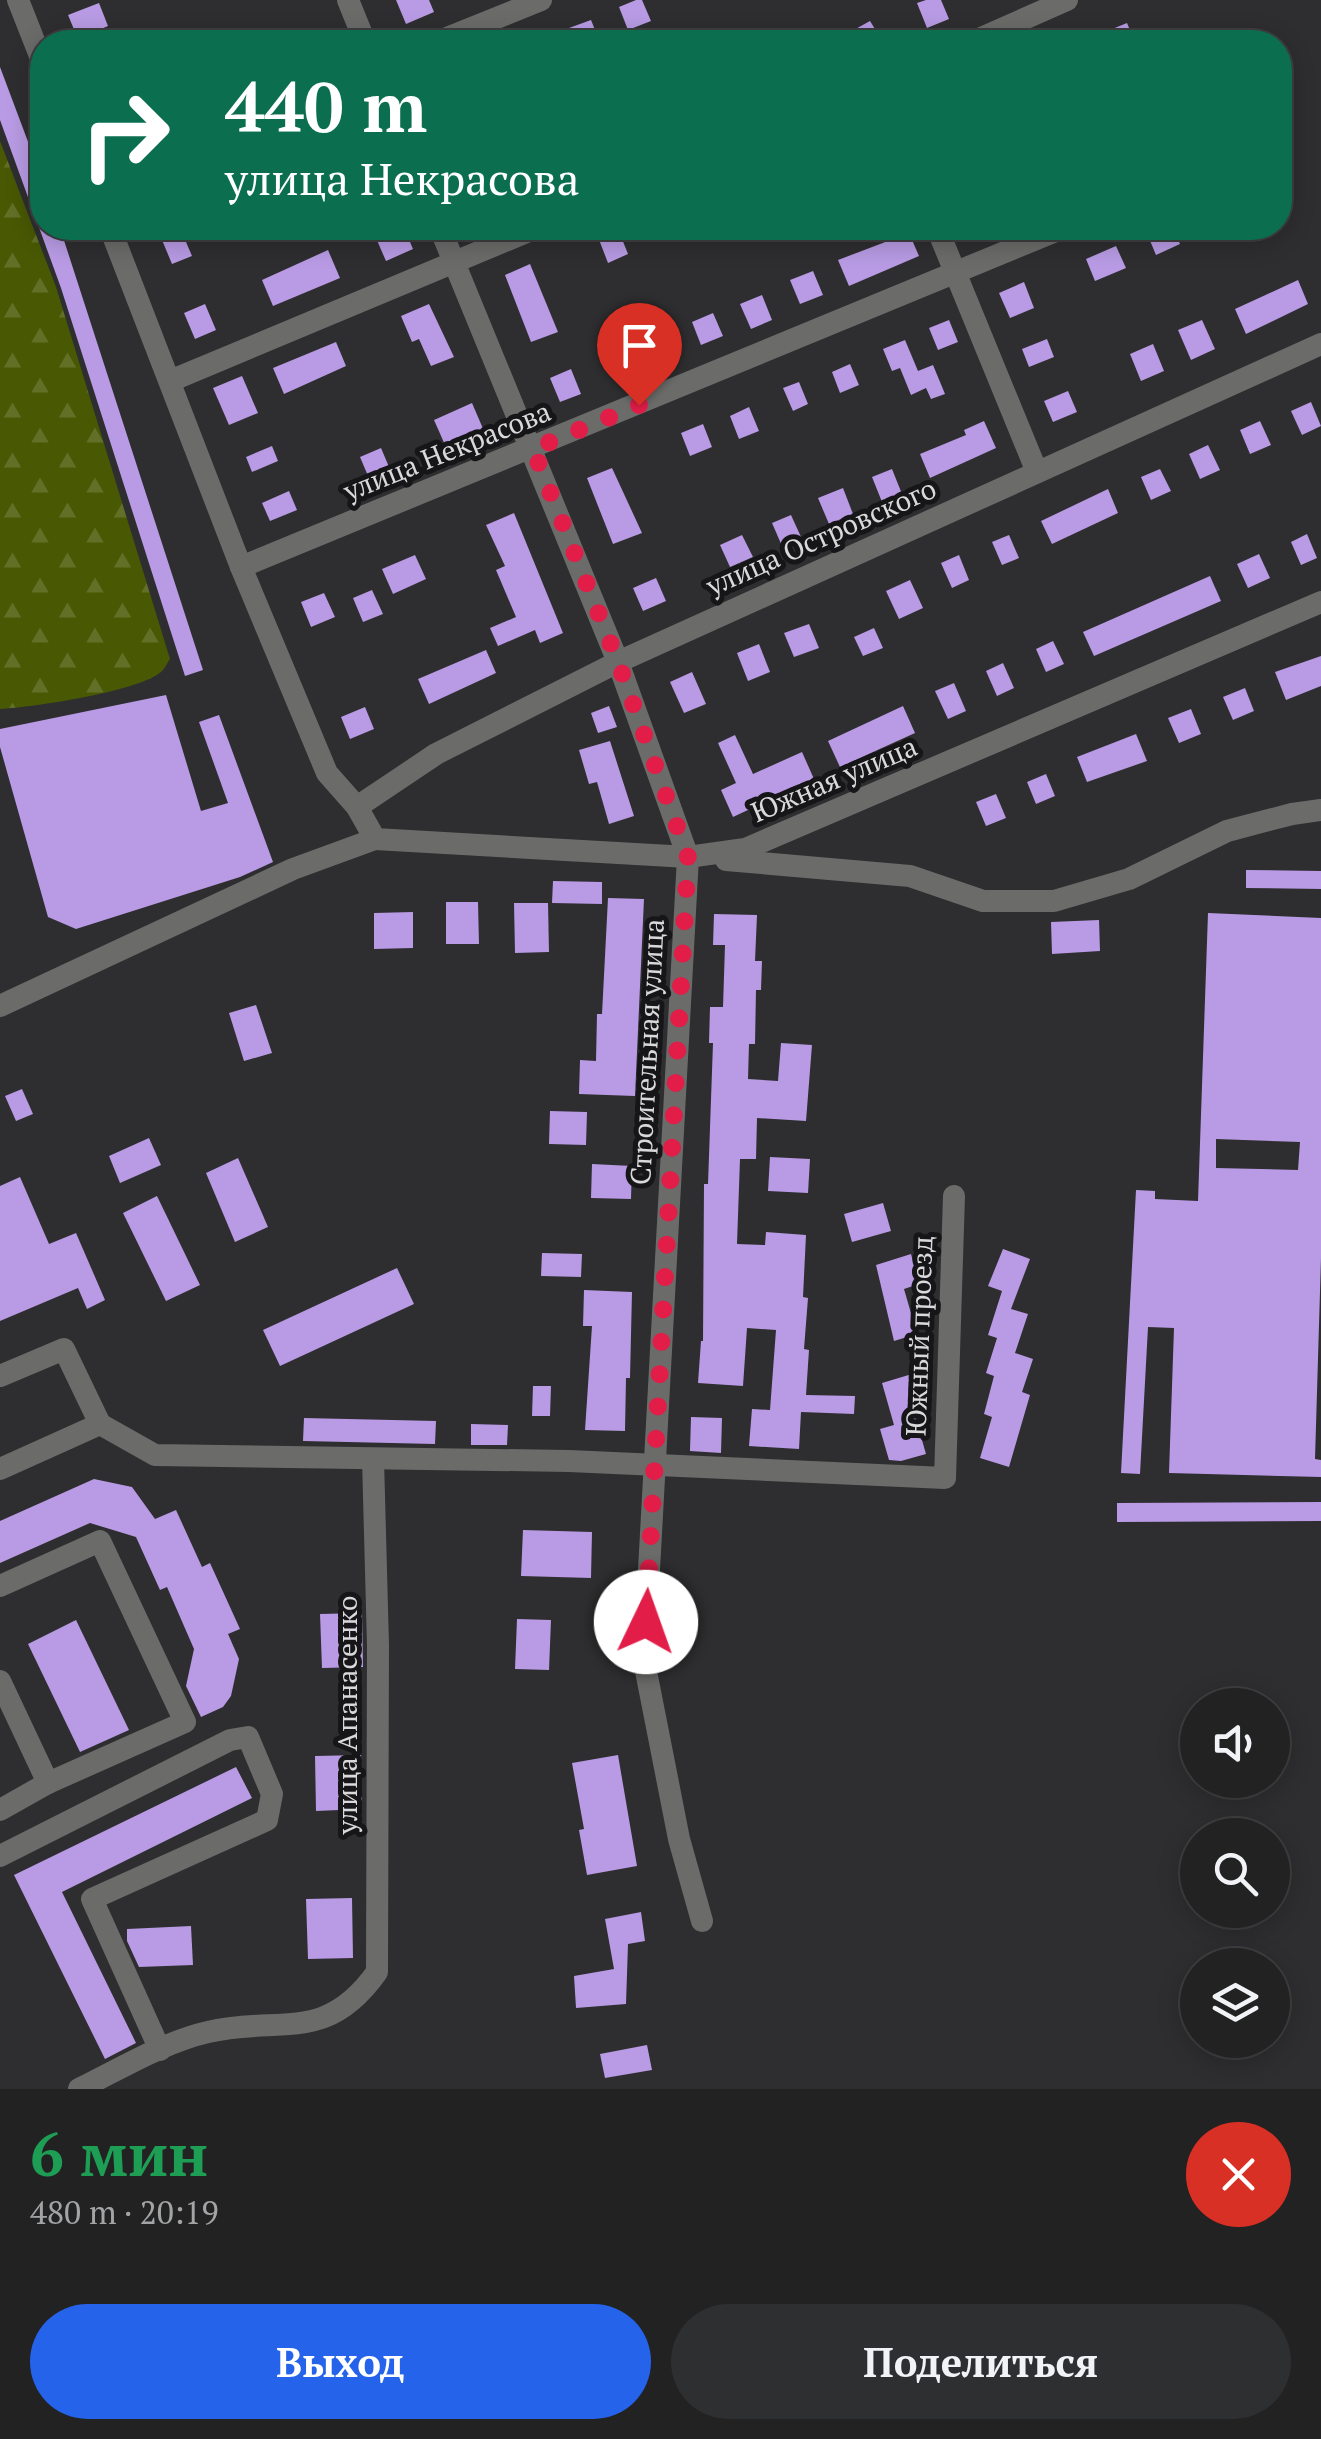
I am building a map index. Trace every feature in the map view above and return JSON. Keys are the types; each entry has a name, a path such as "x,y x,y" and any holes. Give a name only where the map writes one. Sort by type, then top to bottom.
{"street":[{"path":"18,0 30,30"},
{"path":"348,0 360,30"},
{"path":"467,30 541,0"},
{"path":"999,30 1067,0"},
{"path":"0,1006 293,869 375,839 357,807 328,773 241,567 115,240"},
{"name":"Строительная улица","path":"445,240 618,662 688,857 644,1661 679,1839 702,1921"},
{"path":"170,381 507,240"},
{"path":"943,240 1038,472"},
{"name":"улица Некрасова","path":"241,567 1034,240"},
{"name":"улица Островского","path":"357,807 436,754 618,662 1321,344"},
{"name":"Южная улица","path":"375,839 688,857 745,850 1321,602"},
{"path":"688,857 910,876 983,901 1054,901 1129,879 1227,831 1321,810"},
{"name":"Южный проезд","path":"653,1465 945,1478 954,1196"},
{"path":"0,1376 64,1348 100,1424 155,1455 312,1455 653,1465"},
{"path":"0,1469 100,1424"},
{"name":"улица Апанасенко","path":"160,2050 208,2032 310,2024 334,2013 362,1992 376,1972 378,1645 372,1459"},
{"path":"0,1586 100,1540 186,1722 48,1783 0,1810"},
{"path":"0,1681 48,1783"},
{"path":"0,1856 230,1740 248,1737 272,1794 267,1820 92,1899 160,2050 79,2089"}],"green space":[{"path":"0,141 30,219 30,240 38,240 56,287 170,659 161,672 130,686 59,702 0,709"}],"building":[{"path":"396,0 429,0 434,12 406,24"},
{"path":"642,0 651,21 628,30 619,7"},
{"path":"941,0 949,19 927,28 917,3"},
{"path":"99,3 108,26 74,30 68,15"},
{"path":"591,20 595,30 570,30"},
{"path":"870,21 876,30 854,30"},
{"path":"1127,23 1130,30 1110,30"},
{"path":"0,67 30,147 30,203 0,120"},
{"path":"44,240 64,240 203,670 185,676"},
{"path":"162,240 185,240 192,256 172,264"},
{"path":"377,240 409,240 413,249 386,261"},
{"path":"599,240 622,240 628,254 608,263"},
{"path":"891,240 912,240 919,256 849,286 838,260"},
{"path":"1150,240 1178,240 1180,244 1156,255"},
{"path":"1116,246 1126,268 1095,281 1086,259"},
{"path":"328,250 340,278 273,306 262,280"},
{"path":"530,264 558,332 531,342 505,275"},
{"path":"813,271 823,295 800,304 790,280"},
{"path":"1298,280 1308,304 1246,334 1235,309"},
{"path":"1024,282 1034,308 1010,318 999,293"},
{"path":"762,295 772,320 751,329 740,304"},
{"path":"205,304 216,330 195,339 184,313"},
{"path":"429,304 454,357 431,366 419,339 412,342 401,316"},
{"path":"713,313 723,336 701,345 692,322"},
{"path":"949,320 958,342 938,350 929,328"},
{"path":"1202,320 1215,349 1191,360 1178,330"},
{"path":"656,338 663,356 639,366 631,348"},
{"path":"1047,339 1054,357 1029,367 1022,349"},
{"path":"905,340 918,371 933,365 945,394 931,399 926,388 911,395 900,368 892,371 883,349"},
{"path":"336,342 346,366 284,394 273,368"},
{"path":"1153,344 1164,371 1141,381 1130,354"},
{"path":"850,364 859,385 840,393 832,372"},
{"path":"571,369 581,394 560,402 550,378"},
{"path":"242,376 258,413 229,425 213,388"},
{"path":"799,382 808,404 793,411 783,388"},
{"path":"1068,391 1077,412 1053,422 1044,401"},
{"path":"1311,402 1321,426 1302,435 1291,411"},
{"path":"472,403 487,438 449,454 434,420"},
{"path":"749,407 759,431 739,439 730,416"},
{"path":"984,421 996,448 930,478 920,454 966,435 964,430"},
{"path":"1260,421 1271,445 1250,454 1240,430"},
{"path":"703,424 712,447 690,456 681,433"},
{"path":"1208,445 1220,470 1200,479 1189,454"},
{"path":"272,446 278,461 252,472 246,457"},
{"path":"381,448 392,474 371,483 360,457"},
{"path":"612,468 642,533 613,544 587,478"},
{"path":"892,469 902,494 882,502 872,477"},
{"path":"1160,469 1171,491 1151,500 1141,477"},
{"path":"843,488 853,514 829,524 818,498"},
{"path":"1108,489 1118,513 1052,544 1041,521"},
{"path":"289,491 297,510 270,521 262,503"},
{"path":"514,513 563,633 540,643 535,630 498,646 490,628 516,617 496,570 505,566 486,525"},
{"path":"791,515 801,537 782,546 772,523"},
{"path":"1307,534 1317,558 1301,565 1291,542"},
{"path":"742,535 753,557 730,567 720,545"},
{"path":"1009,535 1019,558 1002,565 992,542"},
{"path":"1259,554 1270,578 1248,588 1237,564"},
{"path":"415,555 426,579 393,594 382,569"},
{"path":"959,555 969,580 952,588 941,563"},
{"path":"1210,576 1221,601 1094,656 1083,632"},
{"path":"656,578 666,601 643,611 633,588"},
{"path":"910,580 923,608 899,619 886,591"},
{"path":"372,590 383,614 363,622 353,598"},
{"path":"324,593 335,617 311,627 301,602"},
{"path":"809,624 819,648 794,657 784,633"},
{"path":"874,628 883,648 863,656 854,637"},
{"path":"1053,641 1064,664 1046,672 1036,649"},
{"path":"759,644 770,672 748,681 737,653"},
{"path":"486,650 496,673 429,704 418,679"},
{"path":"1321,656 1321,686 1286,700 1275,672"},
{"path":"1003,663 1014,688 997,696 986,671"},
{"path":"692,672 706,704 684,713 670,682"},
{"path":"954,683 966,711 948,719 935,691"},
{"path":"1245,688 1254,711 1233,720 1223,697"},
{"path":"166,695 201,811 228,803 199,722 219,715 273,862 240,877 76,929 48,917 0,747 0,729"},
{"path":"609,706 617,727 598,733 591,713"},
{"path":"903,706 915,733 840,767 828,741"},
{"path":"365,707 374,729 350,739 341,717"},
{"path":"1191,709 1201,734 1179,743 1168,718"},
{"path":"1136,734 1147,761 1087,782 1077,757"},
{"path":"735,735 753,774 802,752 814,779 733,817 721,790 736,783 718,743"},
{"path":"610,741 634,816 609,824 597,782 589,784 579,750"},
{"path":"1046,774 1055,796 1036,804 1027,782"},
{"path":"996,794 1006,818 986,826 976,802"},
{"path":"1246,870 1321,871 1321,889 1246,888"},
{"path":"553,881 602,882 602,904 552,903"},
{"path":"608,898 644,899 635,1096 579,1094 580,1060 596,1061"},
{"path":"446,902 478,902 479,944 446,944"},
{"path":"514,903 548,903 549,952 515,953"},
{"path":"413,912 413,948 374,949 374,913"},
{"path":"1208,913 1321,918 1321,1258 1315,1459 1321,1460 1321,1477 1169,1473 1174,1328 1148,1327 1140,1474 1121,1473 1136,1190 1155,1191 1155,1199 1198,1201","holes":["1216,1139 1300,1142 1298,1170 1216,1168"]},
{"path":"714,914 757,915 755,961 762,961 761,990 756,990 755,1044 749,1044 748,1079 778,1081 781,1043 812,1045 806,1121 757,1118 756,1159 740,1159 737,1244 765,1245 766,1232 806,1235 806,1395 855,1396 854,1414 801,1412 799,1449 749,1446 752,1409 770,1410 776,1330 747,1328 743,1386 698,1383 703,1341 704,1184 708,1184 713,1043 709,1043 710,1007 723,1007 725,945 713,945"},
{"path":"1099,920 1100,951 1052,954 1051,922"},
{"path":"256,1005 272,1053 244,1061 229,1013"},
{"path":"22,1089 33,1114 16,1121 5,1096"},
{"path":"550,1111 587,1112 586,1145 549,1144"},
{"path":"149,1138 161,1165 120,1183 109,1156"},
{"path":"770,1157 810,1159 808,1193 768,1191"},
{"path":"238,1158 268,1227 235,1242 206,1173"},
{"path":"592,1164 632,1166 631,1199 591,1198"},
{"path":"20,1177 49,1244 76,1233 105,1300 87,1309 78,1288 0,1321 0,1186"},
{"path":"157,1196 200,1285 166,1301 123,1213"},
{"path":"883,1203 891,1231 852,1242 844,1214"},
{"path":"1003,1249 1030,1259 1011,1309 1028,1314 1015,1353 1033,1359 1022,1392 1030,1395 1009,1467 980,1458 992,1417 984,1414 994,1376 986,1373 997,1338 988,1335 1002,1291 988,1286"},
{"path":"542,1253 582,1254 581,1277 541,1276"},
{"path":"911,1254 919,1284 904,1289 917,1334 894,1341 876,1265"},
{"path":"397,1268 414,1304 280,1366 263,1330"},
{"path":"584,1290 632,1292 625,1431 585,1430 592,1326 583,1326"},
{"path":"912,1374 917,1393 909,1395 926,1454 889,1460 880,1429 894,1425 882,1383"},
{"path":"533,1386 551,1386 550,1416 532,1416"},
{"path":"691,1417 722,1418 721,1453 690,1451"},
{"path":"304,1418 436,1421 435,1444 303,1441"},
{"path":"471,1424 508,1425 507,1445 471,1445"},
{"path":"94,1479 132,1487 155,1519 176,1510 202,1567 210,1563 240,1629 228,1634 239,1659 231,1696 223,1707 201,1717 186,1686 194,1649 167,1587 160,1590 136,1537 90,1523 0,1563 0,1521"},
{"path":"1321,1502 1321,1521 1117,1522 1117,1503"},
{"path":"523,1530 592,1532 591,1578 521,1576"},
{"path":"362,1613 363,1667 322,1668 320,1614"},
{"path":"517,1619 551,1620 549,1670 515,1669"},
{"path":"76,1620 129,1730 80,1752 28,1644"},
{"path":"361,1755 362,1809 316,1811 315,1756"},
{"path":"618,1755 637,1866 587,1875 579,1830 584,1829 572,1763"},
{"path":"236,1767 252,1798 62,1892 136,2043 105,2059 14,1875"},
{"path":"352,1898 353,1958 308,1959 306,1899"},
{"path":"641,1912 645,1941 628,1944 626,2004 576,2008 574,1976 614,1969 605,1919"},
{"path":"191,1926 193,1965 139,1967 127,1941 127,1929"},
{"path":"647,2045 652,2070 605,2078 600,2054"}],"route":[{"path":"639,405 533,449 618,662 688,857 646,1622"}]}
